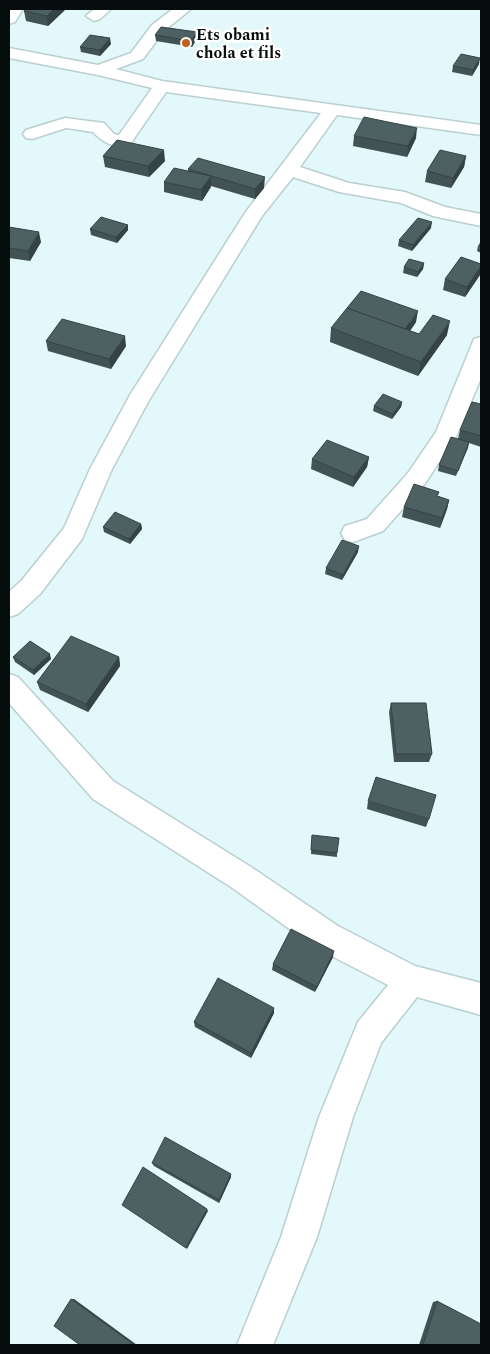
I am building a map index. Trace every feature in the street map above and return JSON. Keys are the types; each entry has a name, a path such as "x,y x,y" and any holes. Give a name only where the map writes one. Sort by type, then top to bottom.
{"street":[{"path":"9,19 15,9"},
{"path":"98,70 137,56 158,28 183,9"},
{"path":"9,53 98,70 162,86 481,130"},
{"path":"32,134 65,122 98,127 108,138 122,142 162,86"},
{"path":"9,608 31,587 74,532 102,470 138,400 254,214 270,196 333,109"},
{"path":"288,169 346,188 405,198 440,212 481,220"},
{"path":"353,533 375,525 416,479 446,435 478,370 481,344"},
{"path":"9,685 103,790 241,877 327,937 411,980 481,999"},
{"path":"255,1345 298,1237 336,1117 369,1034 411,980"}],"building":[{"path":"26,9 54,9 47,16 24,11"},
{"path":"161,27 197,32 191,41 155,35"},
{"path":"90,35 110,38 100,50 80,47"},
{"path":"461,54 480,58 473,70 453,66"},
{"path":"364,117 417,128 408,146 354,136"},
{"path":"117,140 164,150 148,166 103,156"},
{"path":"440,150 466,156 453,178 427,171"},
{"path":"198,158 265,177 255,189 188,169"},
{"path":"174,168 211,176 201,190 164,182"},
{"path":"101,217 128,225 116,237 90,229"},
{"path":"418,218 432,222 413,245 399,240"},
{"path":"9,227 39,232 28,251 9,248"},
{"path":"461,257 481,264 467,287 445,279"},
{"path":"409,259 424,263 418,272 404,267"},
{"path":"361,291 418,311 405,329 347,308"},
{"path":"347,308 419,334 433,315 450,321 421,362 331,328"},
{"path":"62,319 125,336 109,359 46,341"},
{"path":"383,394 402,402 393,414 374,406"},
{"path":"472,402 481,404 481,436 460,430"},
{"path":"451,437 469,442 458,471 439,465"},
{"path":"327,440 369,457 354,477 312,459"},
{"path":"414,484 439,492 437,496 449,500 442,518 404,507"},
{"path":"115,512 141,524 129,539 103,527"},
{"path":"342,540 359,546 343,575 326,568"},
{"path":"71,636 119,657 86,704 37,682"},
{"path":"30,641 50,654 33,670 13,657"},
{"path":"391,703 426,703 432,754 396,754"},
{"path":"376,777 436,795 429,819 368,801"},
{"path":"312,835 339,838 337,853 311,850"},
{"path":"291,929 334,951 317,987 273,964"},
{"path":"218,978 274,1008 251,1053 194,1022"},
{"path":"165,1137 231,1174 219,1200 152,1163"},
{"path":"143,1167 207,1209 186,1248 122,1205"},
{"path":"71,1299 134,1345 80,1345 54,1326"},
{"path":"437,1301 481,1324 481,1345 423,1345"}],"place":[{"name":"Ets obami chola et fils","path":"186,43"}]}
